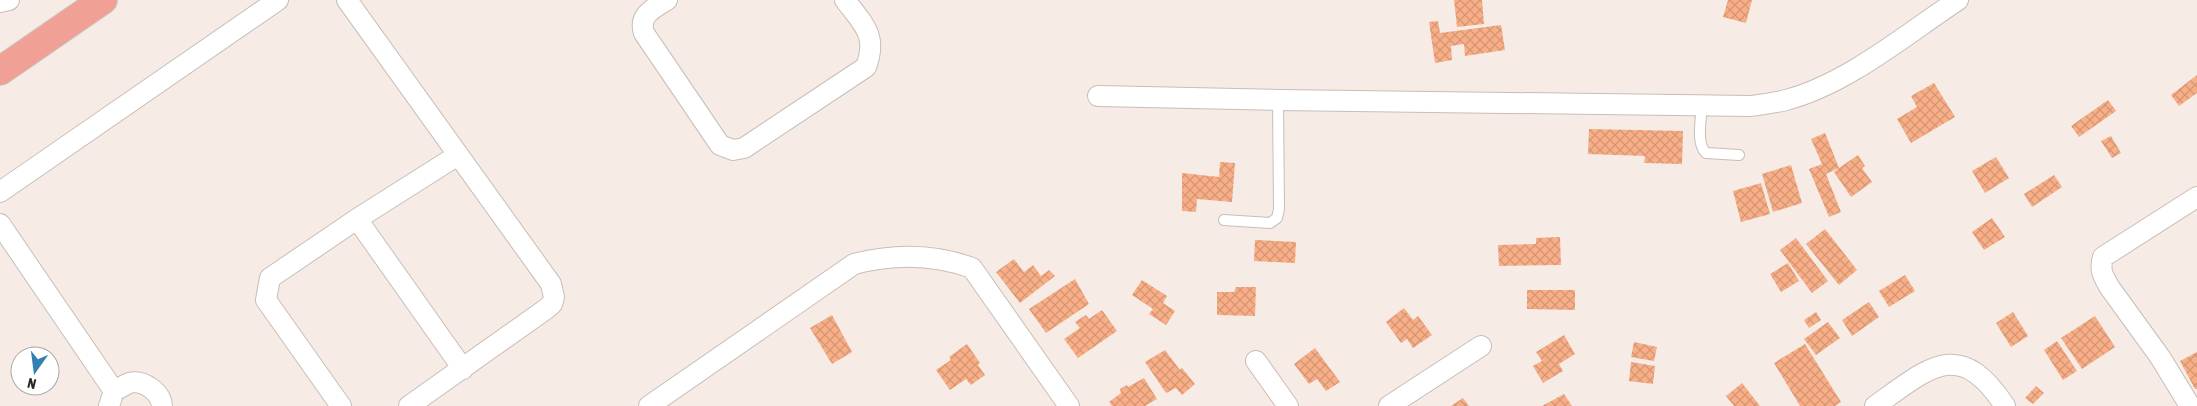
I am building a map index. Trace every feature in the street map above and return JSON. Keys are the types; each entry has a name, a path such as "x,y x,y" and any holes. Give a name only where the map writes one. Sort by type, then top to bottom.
{"main road":[{"path":"0,72 102,0"}],"street":[{"path":"0,2 9,0"},
{"path":"0,192 278,0"},
{"path":"347,0 551,284 554,297 552,304 546,309 409,406"},
{"path":"667,0 647,13 642,26 644,33 720,145 733,150 744,148 866,67 872,45 867,30 845,0"},
{"path":"1098,96 1751,106 1785,101 1807,93 1859,67 1958,0"},
{"path":"341,406 266,300 270,278 357,219 458,155"},
{"path":"2190,406 2160,357 2102,276 2100,266 2103,256 2197,197"},
{"path":"357,219 463,369"},
{"path":"0,224 112,399 130,382 149,386 161,399 162,406"},
{"path":"649,406 854,264 877,258 906,257 952,261 972,268 1068,406"},
{"path":"1389,406 1481,346"},
{"path":"1256,361 1288,406"},
{"path":"1875,406 1919,375 1947,363 1962,365 1985,379 2005,406"}],"lane":[{"path":"1224,220 1270,224 1277,218 1279,209 1278,100"},
{"path":"1702,106 1702,150 1706,154 1739,155"}],"building":[{"path":"1454,0 1482,0 1484,24 1457,27"},
{"path":"1728,0 1752,0 1746,23 1723,17"},
{"path":"1438,21 1440,33 1501,25 1505,50 1465,56 1464,44 1451,46 1452,60 1435,63 1429,22"},
{"path":"2197,75 2197,93 2179,106 2171,95"},
{"path":"1934,83 1955,117 1911,143 1897,119 1917,107 1911,96"},
{"path":"2108,100 2116,111 2079,137 2071,126"},
{"path":"1589,129 1683,131 1682,164 1644,163 1645,156 1588,154"},
{"path":"1825,133 1839,168 1826,174 1841,212 1829,217 1809,169 1822,164 1811,139"},
{"path":"2111,136 2121,153 2112,158 2101,141"},
{"path":"1858,155 1865,166 1862,168 1872,182 1851,197 1834,172"},
{"path":"1996,157 2009,178 1985,193 1972,171"},
{"path":"1220,162 1235,163 1232,202 1197,199 1196,212 1182,211 1182,173 1219,177"},
{"path":"1791,165 1802,203 1773,212 1762,174"},
{"path":"2054,175 2062,187 2032,207 2024,194"},
{"path":"1761,183 1770,214 1741,222 1733,191"},
{"path":"1992,218 2005,237 1984,250 1972,232"},
{"path":"1825,229 1857,270 1839,285 1806,244"},
{"path":"1560,237 1561,265 1499,266 1498,245 1536,244 1536,238"},
{"path":"1796,238 1828,281 1812,293 1780,250"},
{"path":"1255,240 1296,242 1295,263 1254,261"},
{"path":"1014,259 1024,272 1033,265 1041,276 1049,270 1055,276 1020,303 996,272"},
{"path":"1788,263 1799,281 1781,292 1770,274"},
{"path":"1905,275 1915,291 1889,307 1879,291"},
{"path":"1075,279 1089,304 1046,333 1029,309"},
{"path":"1142,280 1167,296 1163,303 1175,311 1166,325 1149,314 1153,309 1132,295"},
{"path":"1236,287 1256,287 1255,316 1217,315 1217,292 1234,292"},
{"path":"1527,290 1575,290 1575,310 1527,309"},
{"path":"1869,302 1879,317 1852,336 1842,320"},
{"path":"1404,308 1413,320 1418,316 1432,335 1413,348 1407,339 1401,343 1386,322"},
{"path":"1102,310 1117,331 1078,358 1064,339 1080,328 1075,322 1086,315 1089,319"},
{"path":"1816,312 1821,320 1809,328 1804,320"},
{"path":"2013,312 2028,336 2011,347 1996,323"},
{"path":"832,315 852,352 832,364 810,328"},
{"path":"2095,316 2115,347 2082,369 2061,338"},
{"path":"1828,322 1840,338 1816,355 1804,339"},
{"path":"1564,335 1575,354 1559,364 1563,371 1543,383 1533,366 1542,361 1536,352"},
{"path":"2057,341 2077,371 2063,380 2044,350"},
{"path":"1634,342 1657,347 1654,361 1631,357"},
{"path":"967,344 980,363 978,365 985,375 971,385 966,379 950,390 936,370 951,360 949,357"},
{"path":"1805,344 1841,402 1835,406 1800,406 1774,363"},
{"path":"1315,348 1340,382 1326,391 1317,379 1309,384 1294,364"},
{"path":"1165,350 1180,370 1182,368 1195,384 1182,395 1176,388 1166,393 1145,362"},
{"path":"2197,352 2197,389 2195,389 2180,361"},
{"path":"1631,362 1655,366 1653,384 1629,381"},
{"path":"1144,378 1157,399 1145,406 1112,406 1109,402 1121,393 1120,389 1127,385 1128,387"},
{"path":"1742,383 1760,406 1734,406 1726,396"},
{"path":"2036,386 2044,393 2033,404 2025,398"},
{"path":"1564,394 1572,406 1542,406"},
{"path":"1463,398 1469,406 1451,406"}]}
